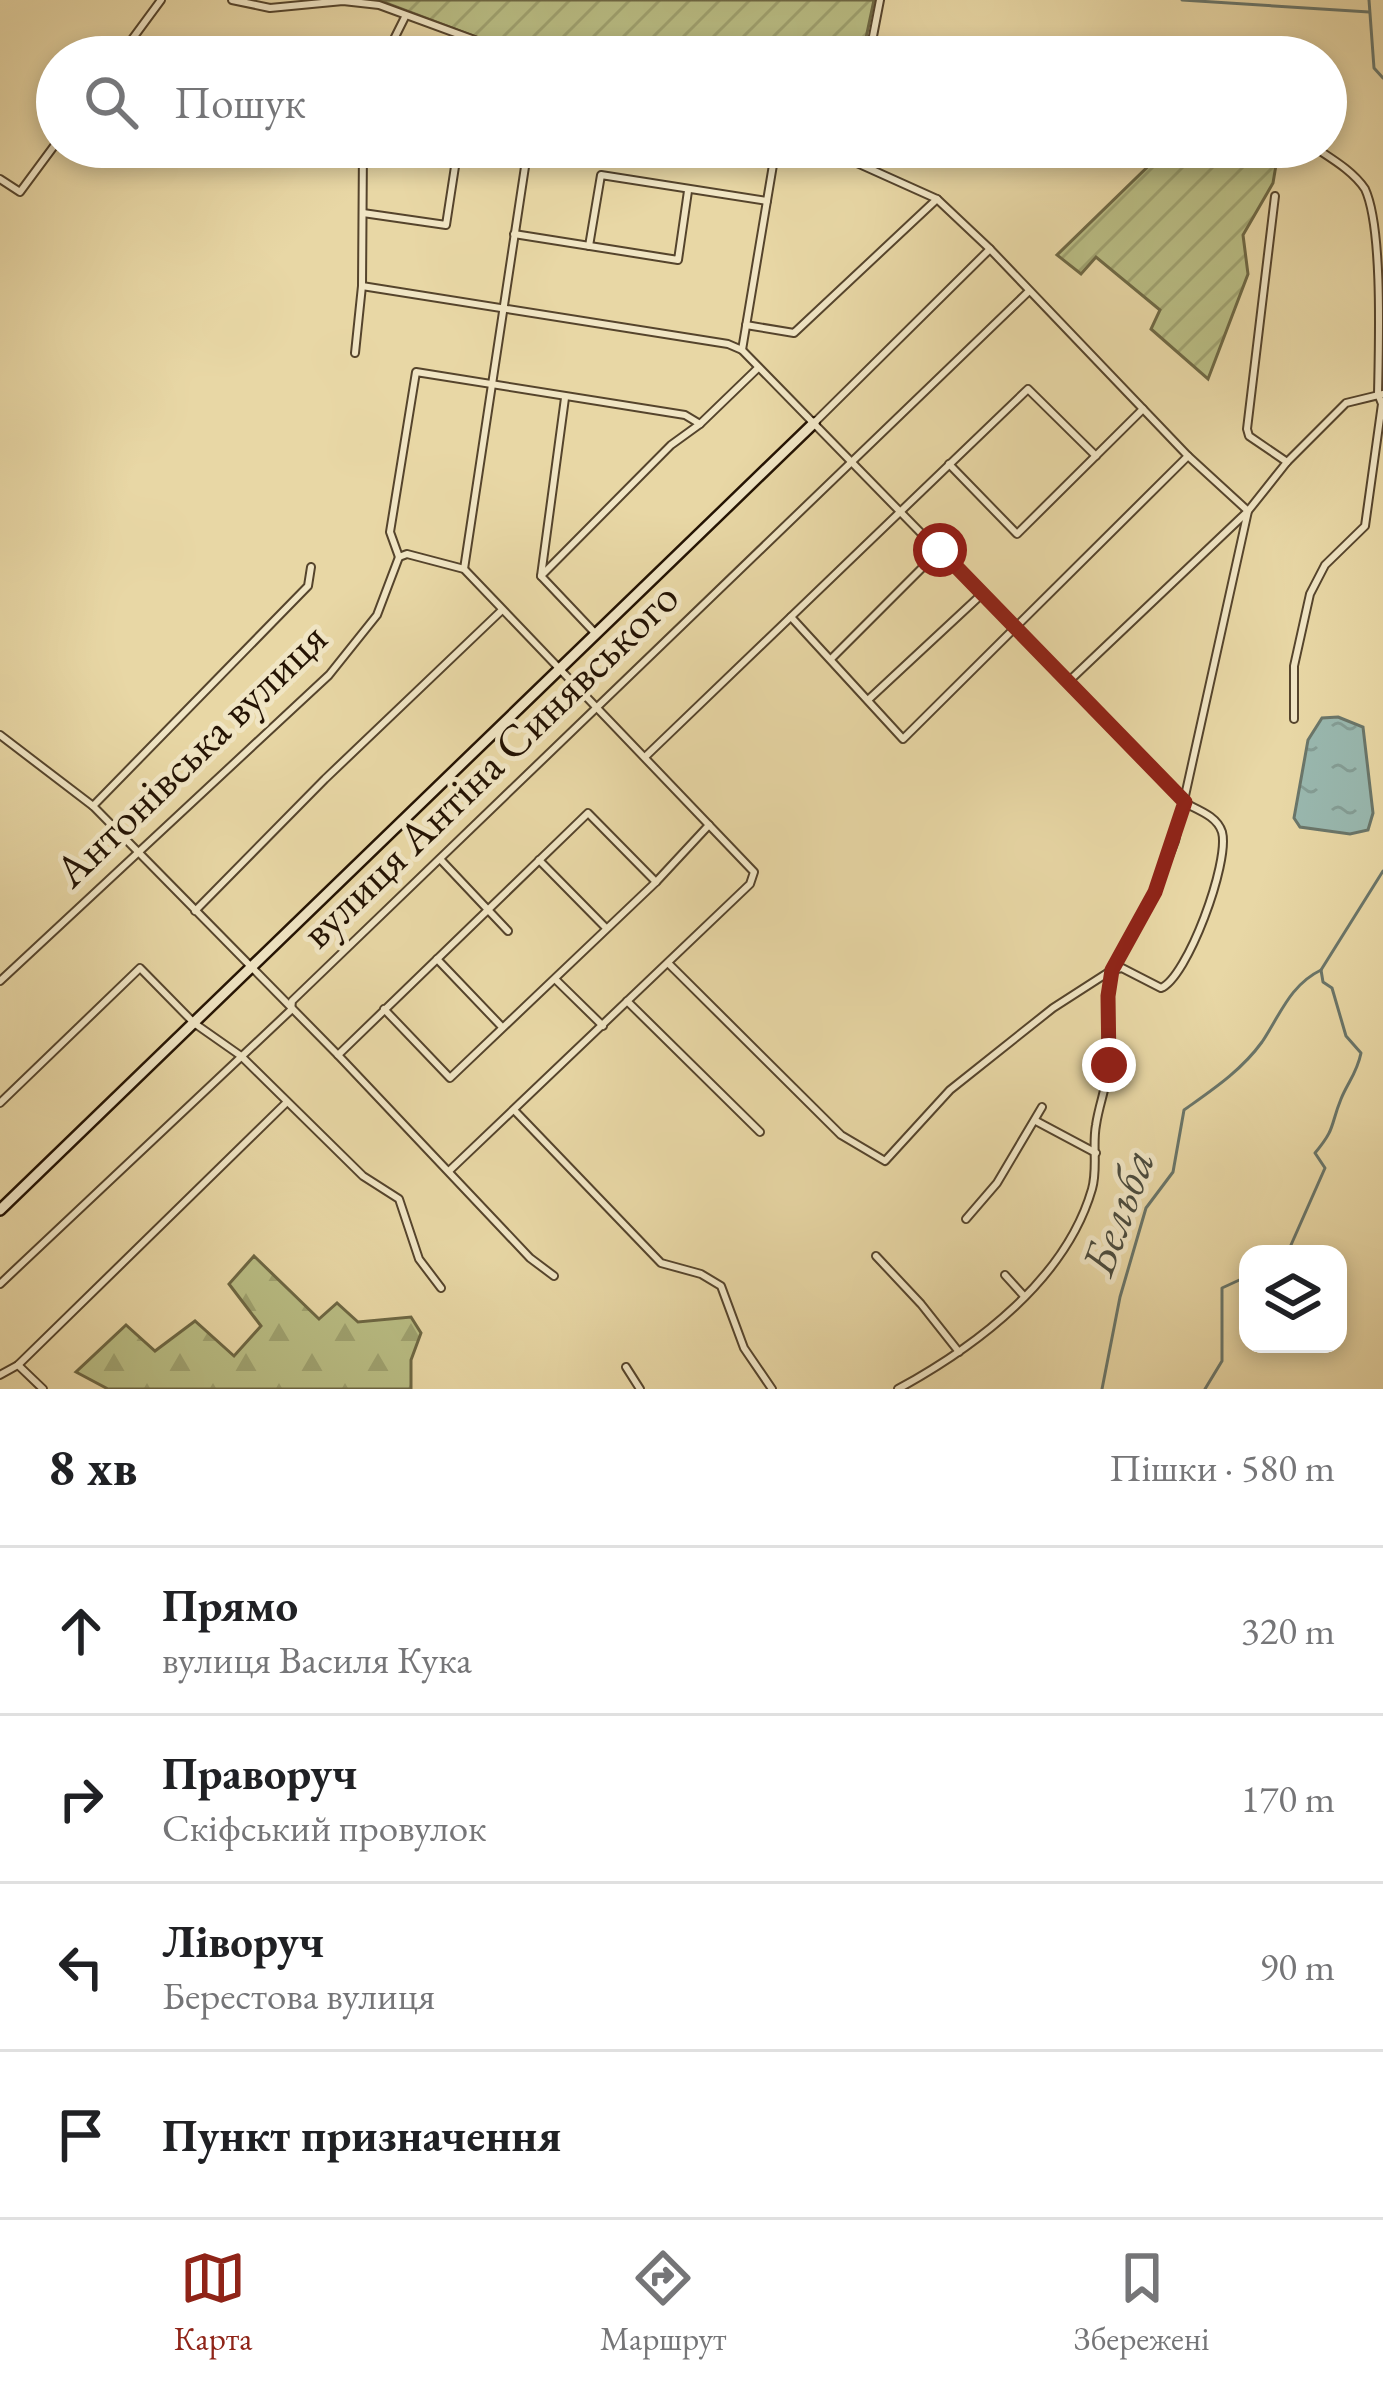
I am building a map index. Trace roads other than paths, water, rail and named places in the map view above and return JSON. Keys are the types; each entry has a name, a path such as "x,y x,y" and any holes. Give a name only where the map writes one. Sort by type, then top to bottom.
{"street":[{"path":"134,36 161,0"},
{"path":"232,0 270,8 343,1 379,5 460,36"},
{"path":"872,36 880,0"},
{"path":"396,36 405,17"},
{"path":"0,178 20,192 38,168"},
{"path":"355,353 362,286 363,168"},
{"path":"363,213 446,224 455,168"},
{"path":"464,569 525,168"},
{"path":"742,350 772,168"},
{"path":"868,168 937,199 1188,456 1248,511"},
{"path":"1294,719 1294,666 1315,581 1365,526 1380,418 1382,260 1377,214 1360,181 1342,168"},
{"path":"590,246 601,175 766,201"},
{"path":"514,234 678,260 689,189"},
{"path":"1275,196 1247,429 1287,462"},
{"path":"746,325 794,333 937,199"},
{"name":"вулиця Антіна Синявського","path":"0,1210 990,249"},
{"path":"362,286 742,350 1185,802 1214,819 1221,829 1223,841 1211,902 1168,986 1161,988 1121,968 1112,970 1053,1008 950,1090 885,1162 841,1135 668,963"},
{"name":"вулиця Антіна Синявського","path":"0,1284 291,1010 292,1001 1028,292"},
{"path":"542,576 671,445 758,368"},
{"path":"448,1172 750,884 754,872 464,569 407,554 399,557 390,532 416,372 685,415 700,424"},
{"path":"645,757 1028,389 1096,456"},
{"path":"1068,682 1248,511 1287,462 1346,403 1381,394"},
{"path":"542,576 565,398"},
{"path":"949,464 1017,534 1143,409"},
{"path":"791,616 903,739 1188,456"},
{"path":"898,1389 958,1352 1038,1284 1082,1216 1094,1184 1095,1130 1109,1065 1112,970 1155,892 1185,802 1248,511"},
{"path":"831,659 940,550"},
{"name":"Антонівська вулиця","path":"0,981 329,675 377,615 399,557"},
{"path":"93,806 308,586 311,567"},
{"path":"542,576 595,633"},
{"path":"868,700 982,594"},
{"path":"195,910 501,611"},
{"path":"0,735 93,806 530,1258 554,1276"},
{"path":"338,1055 588,813 656,882"},
{"path":"384,1010 450,1078 656,882 709,825"},
{"path":"440,860 508,932"},
{"path":"539,860 606,928"},
{"path":"437,959 502,1027"},
{"path":"0,1103 140,968 194,1023 241,1056 363,1176 399,1198 418,1259 441,1288"},
{"path":"555,979 603,1026"},
{"path":"627,1000 760,1132"},
{"path":"0,1376 18,1365 287,1102"},
{"path":"966,1219 997,1183 1042,1107"},
{"path":"514,1110 661,1263 701,1274 721,1286 745,1348 772,1389"},
{"path":"1035,1120 1096,1153"},
{"path":"875,1256 958,1352"},
{"path":"1005,1275 1024,1296"},
{"path":"18,1365 43,1389"},
{"path":"626,1366 640,1389"}],"water":[{"path":"1338,717 1363,727 1373,813 1368,830 1350,834 1300,827 1294,818 1308,740 1322,718"}],"waterway":[{"path":"1182,0 1369,12"},
{"path":"1369,0 1374,68 1383,78"},
{"path":"1291,1245 1325,1168 1315,1153 1330,1132 1361,1053 1346,1036 1332,988 1323,982 1321,970 1383,871"},
{"name":"Бельба","path":"1102,1389 1120,1297 1146,1208 1173,1172 1184,1110 1245,1062 1293,992 1321,970"},
{"path":"1205,1389 1222,1361 1222,1288 1239,1280"}]}
